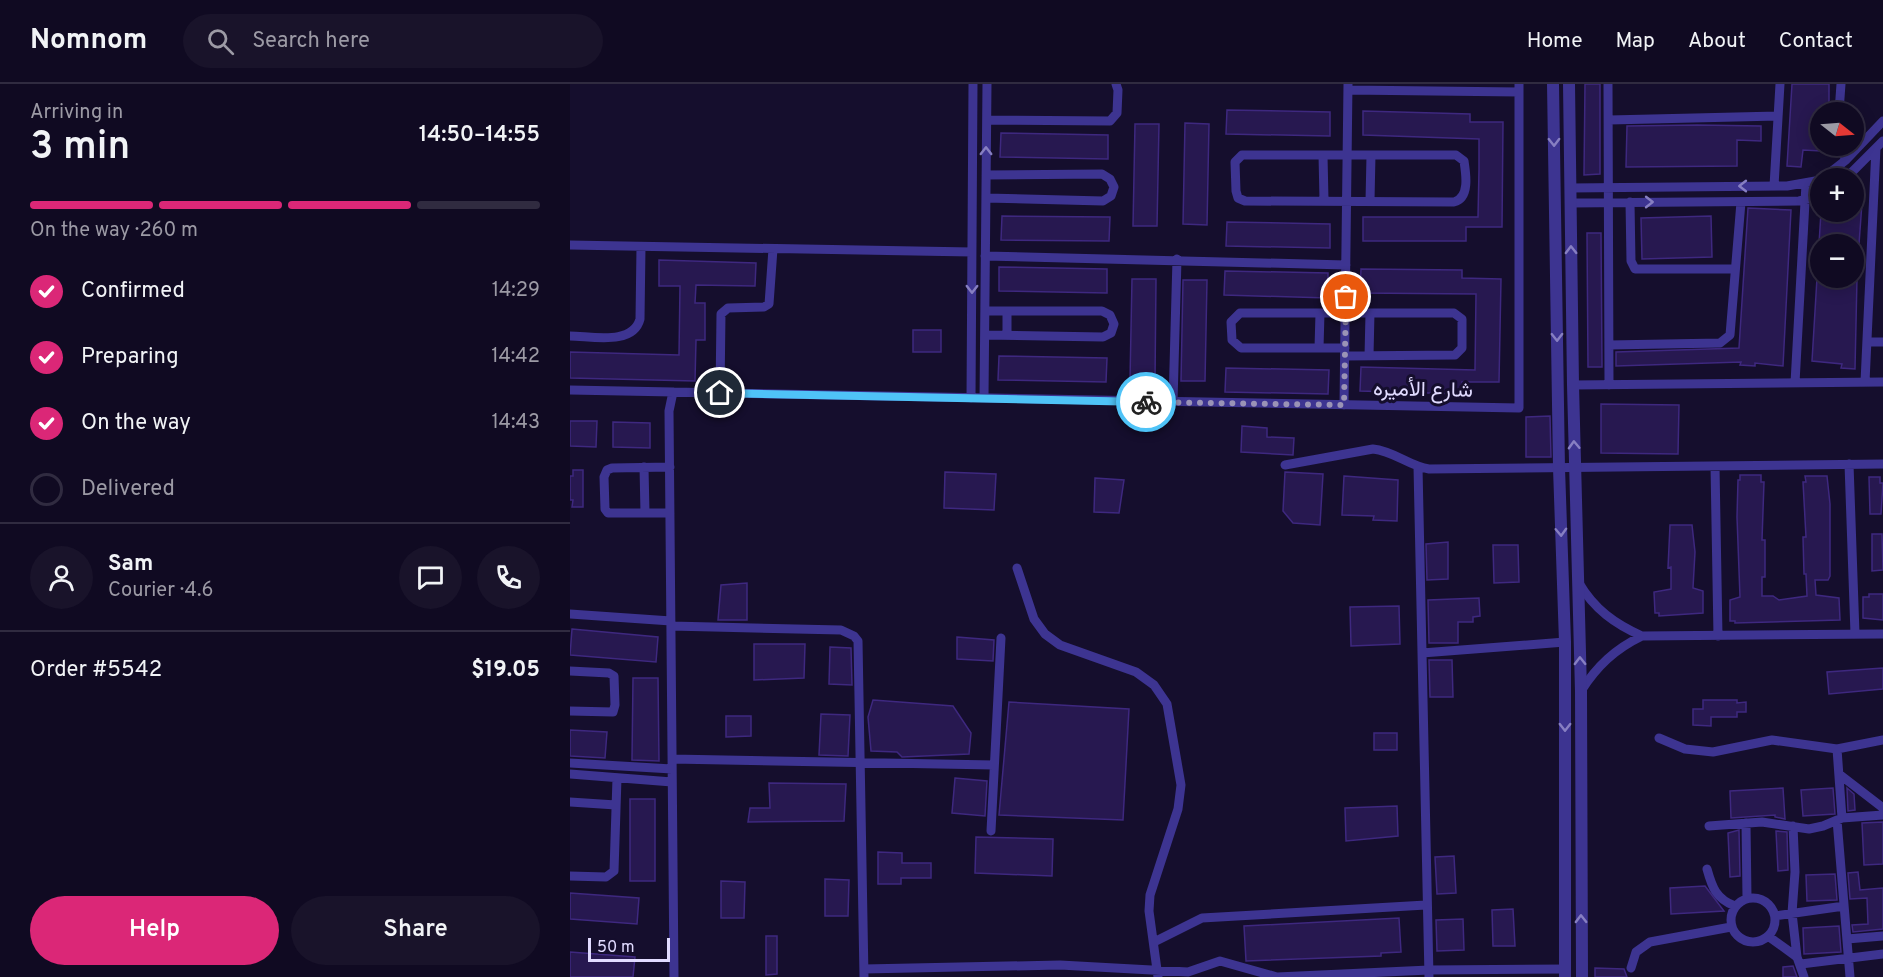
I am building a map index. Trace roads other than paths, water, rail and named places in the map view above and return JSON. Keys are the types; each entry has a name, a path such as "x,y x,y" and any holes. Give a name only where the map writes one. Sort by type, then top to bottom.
{"street":[{"path":"971,398 973,84"},
{"path":"984,398 987,84"},
{"path":"987,120 1110,121 1117,113 1116,84"},
{"path":"570,614 671,624 841,630 854,636 860,648 864,973 1060,965 1158,973 1192,971 1216,961 1223,961 1277,977 1429,973 1565,973 1565,642 1559,468 1553,84"},
{"path":"1569,84 1573,385 1581,691 1582,977"},
{"path":"1608,84 1609,385"},
{"path":"1774,186 1780,84"},
{"path":"1840,102 1841,84"},
{"path":"1344,405 1348,87 1519,88"},
{"name":"شارع الأميره","path":"570,390 1519,408 1519,88"},
{"path":"1609,120 1778,116"},
{"path":"1836,168 1883,121"},
{"path":"1865,382 1880,145"},
{"path":"1856,168 1880,145"},
{"path":"1245,154 1347,155 1460,156 1465,165 1463,197 1454,202 1242,200 1236,191 1236,159 1245,154"},
{"path":"1323,155 1324,200"},
{"path":"1370,201 1371,155"},
{"path":"1844,156 1846,160"},
{"path":"986,175 1102,174 1110,179 1114,187 1111,196 1103,201 986,198"},
{"path":"1570,188 1774,186 1810,183"},
{"path":"1795,383 1806,184"},
{"path":"1570,203 1741,202 1810,199"},
{"path":"1629,202 1631,261 1635,269 1641,271 1735,269"},
{"path":"1609,345 1720,343 1726,340 1730,335 1741,202"},
{"path":"972,236 986,236"},
{"path":"570,245 972,252"},
{"path":"570,336 625,336 635,330 640,319 641,247"},
{"path":"720,393 721,314 728,308 764,307 769,304 773,249"},
{"path":"972,265 985,260 1177,259 1346,265"},
{"path":"1173,402 1177,259"},
{"path":"984,335 1103,338 1111,333 1114,324 1110,315 1102,311 985,311"},
{"path":"1007,311 1007,335"},
{"path":"1240,313 1370,313 1457,314 1462,322 1463,344 1459,353 1452,355 1369,356 1319,348 1241,348 1232,340 1231,322 1240,313"},
{"path":"1319,348 1320,313"},
{"path":"1369,356 1370,313"},
{"path":"1867,342 1883,342"},
{"path":"1573,385 1883,382"},
{"path":"673,392 669,411 674,977"},
{"path":"1285,465 1373,450 1392,454 1418,467 1575,468 1883,464"},
{"path":"1849,464 1855,634"},
{"path":"1715,466 1718,636"},
{"path":"644,467 645,513"},
{"path":"670,467 609,468 604,477 606,511 610,514 670,513"},
{"path":"1418,467 1429,973"},
{"path":"1017,568 1034,619 1045,634 1060,645 1136,672 1154,685 1167,704 1179,773 1180,797 1150,895 1158,973"},
{"path":"1578,580 1587,596 1602,612 1642,636"},
{"path":"1581,691 1606,658 1642,636 1883,634"},
{"path":"991,831 1001,638"},
{"path":"1422,653 1565,642"},
{"path":"570,671 609,673 616,681 613,711 570,711"},
{"path":"1659,738 1685,749 1713,752 1772,741 1838,749 1883,740"},
{"path":"1838,749 1839,819 1850,977"},
{"path":"570,763 861,762 994,765"},
{"path":"570,774 672,782"},
{"path":"1839,774 1883,808"},
{"path":"570,876 606,877 615,871 617,778"},
{"path":"570,802 616,805"},
{"path":"1709,826 1781,823 1809,829 1839,819 1883,815"},
{"path":"1746,824 1747,898"},
{"path":"1793,826 1795,872 1792,914 1804,977"},
{"path":"1564,844 1580,844"},
{"path":"1707,869 1714,891 1727,903 1735,906"},
{"path":"1755,897 1768,903 1775,916 1768,936 1754,942 1747,942 1735,934 1731,927 1730,920 1735,906 1747,898 1755,897"},
{"path":"1154,942 1202,918 1426,905"},
{"path":"1775,916 1844,906"},
{"path":"1630,968 1636,952 1650,942 1731,927"},
{"path":"1768,936 1799,960 1883,954"},
{"path":"1847,939 1883,936"},
{"path":"1060,965 1060,977"}]}
